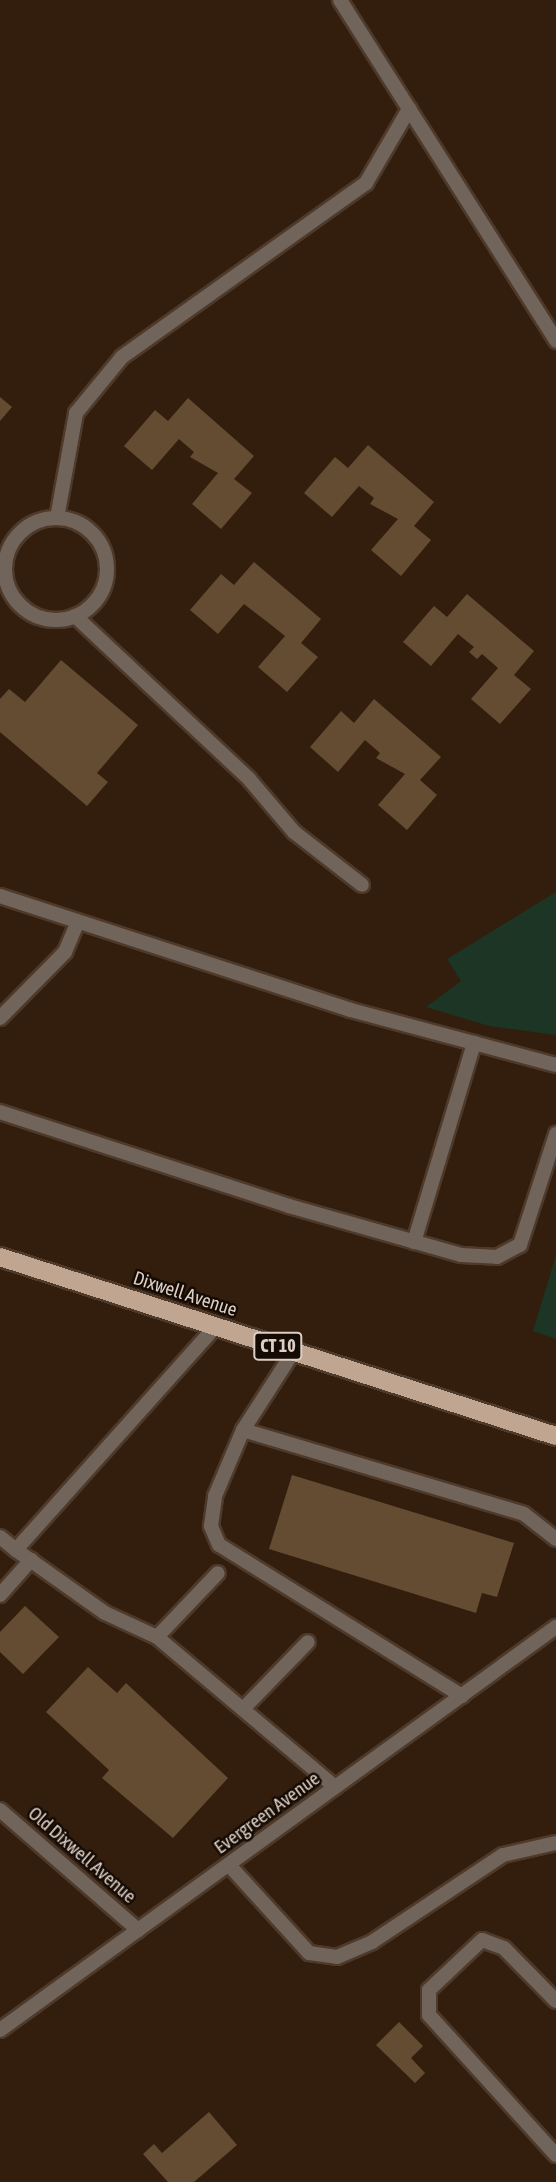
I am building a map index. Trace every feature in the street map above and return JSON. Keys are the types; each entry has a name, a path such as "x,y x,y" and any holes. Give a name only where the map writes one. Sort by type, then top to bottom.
{"main road":[{"name":"Dixwell Avenue","path":"0,1257 556,1436"}],"street":[{"path":"340,0 556,341"},
{"path":"57,518 76,413 122,357 366,183 409,109"},
{"path":"75,617 100,595 105,557 88,530 57,518 30,525 15,537 5,563 4,589 36,616 75,617 248,779 293,832 362,885"},
{"path":"0,896 474,1043 556,1065"},
{"path":"0,1018 65,952 78,922"},
{"path":"414,1242 474,1043"},
{"path":"0,1112 414,1242 497,1257 520,1245 556,1134"},
{"path":"16,1550 216,1326"},
{"path":"294,1351 243,1430 215,1496 211,1526 219,1545 462,1696"},
{"path":"243,1430 524,1514 556,1539"},
{"path":"0,1537 105,1613 157,1637 335,1787"},
{"path":"0,1595 31,1560"},
{"path":"157,1637 218,1573"},
{"name":"Evergreen Avenue","path":"0,2030 556,1628"},
{"path":"243,1709 308,1642"},
{"name":"Old Dixwell Avenue","path":"0,1810 138,1930"},
{"path":"229,1865 309,1953 337,1957 372,1942 503,1855 556,1843"},
{"path":"556,2001 504,1948 482,1940 429,1990 429,2015 556,2155"}],"green space":[{"path":"556,892 556,1035 489,1026 426,1007 461,981 447,959"},
{"path":"556,1255 556,1339 533,1331"}],"building":[{"path":"0,397 12,407 0,421"},
{"path":"188,398 254,456 234,479 252,493 221,529 192,504 218,473 190,457 194,452 179,439 152,470 124,446 155,410 168,421"},
{"path":"368,445 434,502 414,526 431,540 401,576 371,550 398,519 370,504 374,498 359,486 332,517 304,493 335,457 348,468"},
{"path":"254,562 321,619 301,643 318,657 287,692 258,667 285,636 244,604 218,634 190,610 221,574 234,585"},
{"path":"467,594 534,651 514,675 531,689 500,724 471,699 498,668 482,654 477,659 469,652 474,647 458,634 431,666 403,642 434,606 447,617"},
{"path":"61,660 138,725 97,773 108,782 87,806 0,732 0,699 9,689 25,702"},
{"path":"374,699 441,757 420,780 437,795 407,830 378,805 405,774 376,758 380,753 365,740 338,772 310,747 341,711 354,723"},
{"path":"292,1475 514,1543 497,1597 482,1593 476,1613 269,1549"},
{"path":"25,1606 59,1637 23,1674 0,1652 0,1632"},
{"path":"88,1667 117,1693 126,1683 228,1778 173,1838 102,1778 109,1770 46,1712"},
{"path":"399,2022 423,2046 411,2058 425,2073 415,2083 376,2045"},
{"path":"209,2112 237,2145 194,2182 168,2182 143,2154 154,2144 162,2153"}]}
